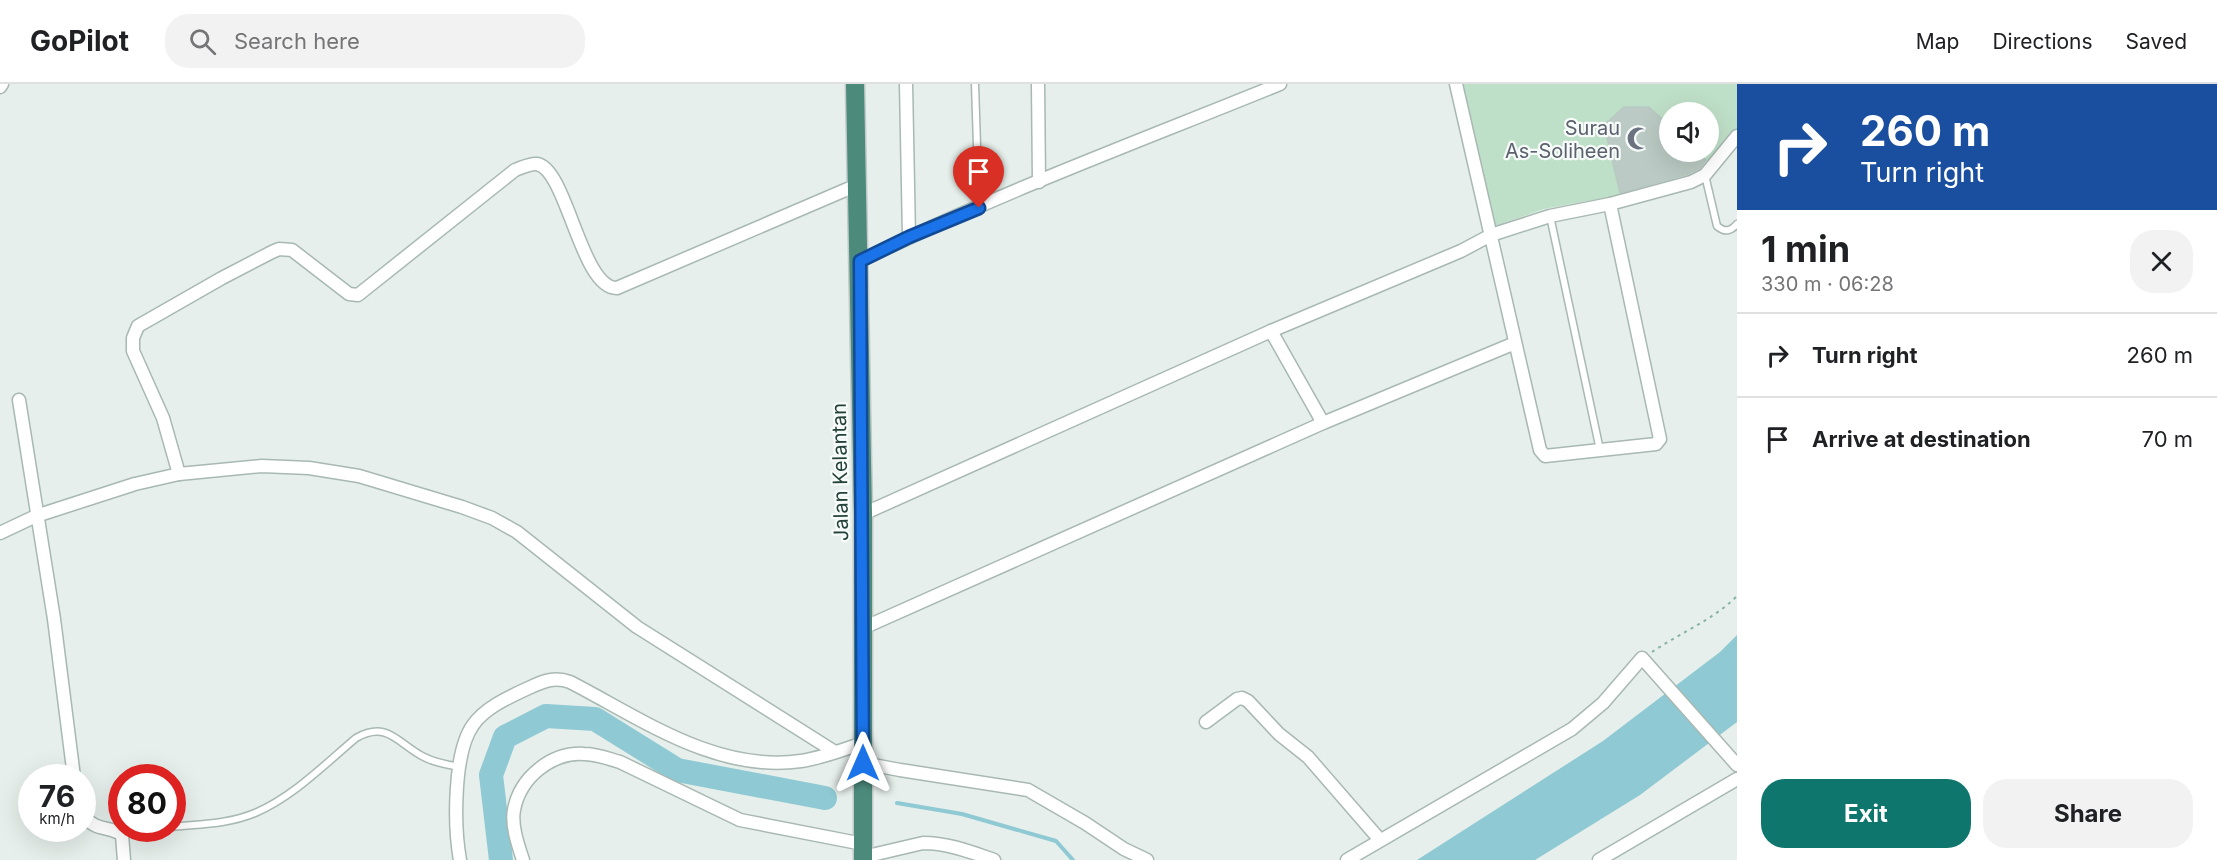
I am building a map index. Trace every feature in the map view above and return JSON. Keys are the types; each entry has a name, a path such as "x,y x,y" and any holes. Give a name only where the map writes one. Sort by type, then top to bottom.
{"highway":[{"name":"Jalan Kelantan","path":"855,84 863,514 863,850"}],"street":[{"path":"906,84 909,237"},
{"path":"1038,84 1039,182"},
{"path":"860,261 909,237 1039,182 1280,84"},
{"path":"1456,84 1543,455 1656,444 1660,437 1610,204"},
{"path":"863,514 1272,331 1461,251 1491,235 1550,216 1610,204 1691,182 1704,176 1737,136"},
{"path":"179,474 168,431 133,351 134,332 138,326 190,296 279,249 292,250 348,294 358,295 515,170 536,164 544,167 556,184 595,272 607,286 613,288 857,185"},
{"path":"1272,331 1323,423"},
{"path":"863,628 1323,423 1515,343"},
{"path":"19,400 54,619 72,764"},
{"path":"0,533 36,516 135,484 179,474 262,466 333,471 392,485 492,518 526,538 637,627 835,752"},
{"path":"1347,860 1572,729 1603,704 1627,674 1645,661 1737,765"},
{"path":"460,860 456,817 460,767 467,737 473,724 505,699 554,679 570,682 694,746 722,756 749,761 801,761 863,743"},
{"path":"1206,722 1237,699 1242,698 1248,701 1279,734 1308,756 1380,840"},
{"path":"523,860 514,810 525,784 544,765 573,754 603,756 620,762 740,820 863,850 933,843 994,860"},
{"path":"864,765 1028,790 1124,849 1147,860"},
{"path":"1599,860 1737,778"},
{"path":"123,842 124,860"}],"lane":[{"path":"975,84 979,208"},
{"path":"1704,176 1717,226 1728,231 1737,224"},
{"path":"1550,216 1600,450"},
{"path":"186,826 221,822 255,813 290,793 365,733 384,731 431,761 460,767"}],"path":[{"path":"1645,661 1675,636 1706,621 1737,596"}],"green space":[{"path":"1460,84 1737,84 1737,136 1719,152 1719,102 1659,102 1659,116 1649,107 1624,107 1604,125 1620,195 1544,209 1495,226"}],"water":[{"path":"1737,635 1737,722 1640,795 1535,860 1417,860 1603,741 1720,652"}],"building":[{"name":"Surau As-Soliheen","path":"1624,107 1649,107 1659,116 1659,162 1704,162 1700,168 1688,174 1620,193 1604,125"}],"waterway":[{"path":"501,860 491,775 505,737 546,716 595,719 677,770 825,798"},
{"path":"897,803 962,814 1056,841 1073,860"}],"place":[{"name":"Surau As-Soliheen","path":"1638,139"}],"route":[{"path":"863,763 860,261 909,237 979,208"}]}
